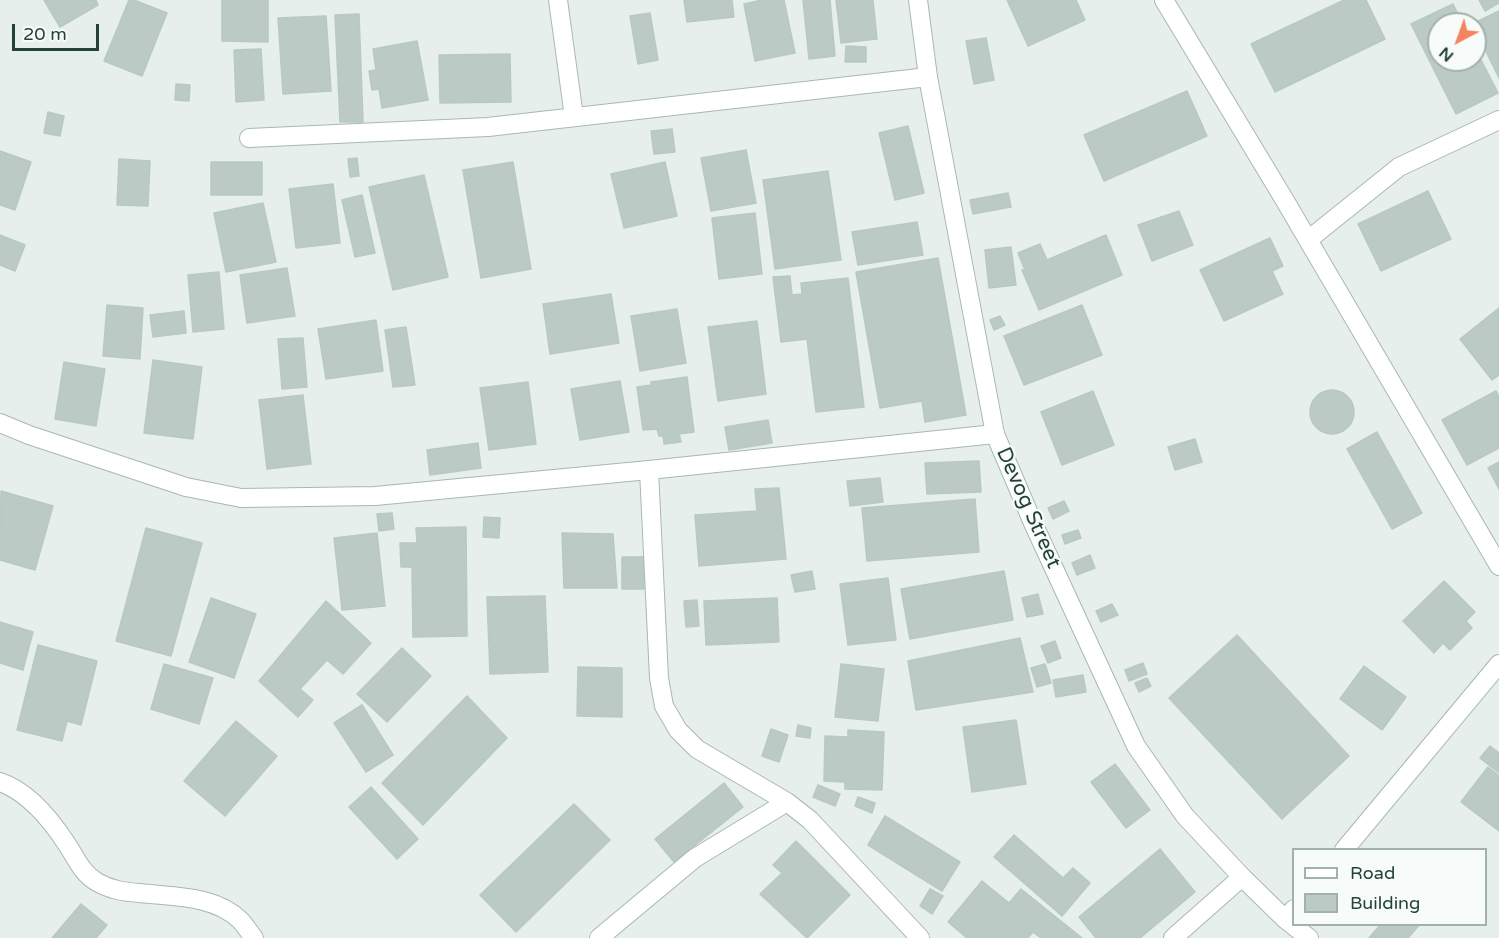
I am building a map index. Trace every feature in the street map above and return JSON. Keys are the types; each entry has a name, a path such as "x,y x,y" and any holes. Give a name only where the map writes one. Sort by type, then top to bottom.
{"street":[{"path":"558,0 574,117"},
{"name":"Devog Street","path":"918,0 928,77 995,434 1033,524 1136,746 1185,816 1242,877 1289,914"},
{"path":"1164,0 1499,566"},
{"path":"249,138 488,127 928,77"},
{"path":"1308,240 1399,167 1499,120"},
{"path":"0,423 29,435 186,487 241,498 375,496 995,434"},
{"path":"649,470 659,678 664,706 678,730 697,749 787,801 810,820 920,938"},
{"path":"1345,848 1499,664"},
{"path":"0,782 10,785 26,797 65,842 82,871 94,880 111,890 206,901 240,920 254,938"},
{"path":"599,938 695,858 787,801"},
{"path":"1173,938 1242,877"},
{"name":"Devog Street","path":"1299,926 1309,938"}],"building":[{"path":"44,0 96,0 98,5 60,27"},
{"path":"129,0 167,13 142,76 104,61"},
{"path":"222,0 268,0 268,42 222,41"},
{"path":"684,0 732,0 734,17 687,22"},
{"path":"762,0 784,0 795,53 755,61 744,4"},
{"path":"803,0 830,0 835,56 809,59"},
{"path":"836,0 873,0 877,39 841,43"},
{"path":"1007,0 1076,0 1085,20 1028,46"},
{"path":"1344,0 1366,0 1385,39 1275,92 1251,44"},
{"path":"1479,0 1499,0 1499,3 1485,11"},
{"path":"1453,4 1457,12 1436,12"},
{"path":"1499,11 1499,78 1487,54 1487,17"},
{"path":"650,13 658,60 638,64 630,16"},
{"path":"359,14 363,122 340,122 335,15"},
{"path":"326,16 331,91 283,94 278,18"},
{"path":"1427,16 1427,56 1411,24"},
{"path":"986,38 994,80 974,84 966,41"},
{"path":"417,41 428,100 382,108 379,89 372,90 369,71 376,70 373,49"},
{"path":"846,46 866,47 866,62 845,62"},
{"path":"261,49 264,100 236,102 234,50"},
{"path":"510,54 511,102 440,103 439,55"},
{"path":"1487,71 1498,93 1456,114 1435,72"},
{"path":"176,84 190,85 189,101 175,100"},
{"path":"1187,91 1207,136 1104,181 1084,135"},
{"path":"48,112 64,116 60,136 44,133"},
{"path":"908,126 924,193 895,200 879,133"},
{"path":"672,129 675,152 654,154 651,131"},
{"path":"746,150 756,203 711,211 701,158"},
{"path":"0,151 31,162 15,210 0,205"},
{"path":"357,158 359,176 350,177 348,159"},
{"path":"119,159 150,161 148,206 117,205"},
{"path":"211,162 262,162 262,195 211,195"},
{"path":"513,162 531,269 481,278 463,170"},
{"path":"665,162 677,216 624,228 611,174"},
{"path":"828,171 841,260 775,269 763,180"},
{"path":"424,175 448,277 393,290 369,187"},
{"path":"333,184 340,243 296,248 289,189"},
{"path":"1428,191 1451,239 1381,271 1358,224"},
{"path":"1008,193 1011,207 973,214 970,200"},
{"path":"362,195 375,253 355,257 342,200"},
{"path":"263,203 276,262 226,272 214,213"},
{"path":"1179,211 1193,245 1152,261 1138,225"},
{"path":"755,213 762,274 719,279 712,218"},
{"path":"917,222 923,255 858,265 852,232"},
{"path":"0,235 25,245 15,271 0,265"},
{"path":"1106,235 1122,275 1039,310 1022,270 1025,270 1018,253 1040,244 1047,260"},
{"path":"1270,238 1283,266 1272,271 1283,294 1224,321 1200,270"},
{"path":"1011,247 1016,285 989,288 985,250"},
{"path":"938,258 966,415 925,422 922,401 880,408 856,272"},
{"path":"287,268 295,316 247,323 240,275"},
{"path":"219,272 224,329 193,332 188,275"},
{"path":"790,276 792,295 802,294 801,283 848,278 864,407 816,412 807,339 781,342 773,277"},
{"path":"611,294 619,343 550,354 543,304"},
{"path":"107,305 143,308 140,359 103,356"},
{"path":"1082,305 1102,355 1024,385 1004,336"},
{"path":"1499,308 1499,375 1492,380 1460,339"},
{"path":"677,309 686,363 640,371 631,316"},
{"path":"184,311 186,333 153,337 150,315"},
{"path":"1000,316 1005,325 994,330 990,320"},
{"path":"376,320 383,371 326,379 318,329"},
{"path":"757,321 766,394 718,401 708,327"},
{"path":"406,327 415,385 393,387 385,330"},
{"path":"303,338 307,387 282,389 278,339"},
{"path":"153,360 202,367 193,439 144,433"},
{"path":"64,362 105,369 96,426 55,419"},
{"path":"687,377 694,432 679,434 681,442 664,444 663,436 659,436 657,429 643,430 637,387 651,385 651,382"},
{"path":"620,381 629,432 580,440 571,389"},
{"path":"528,382 536,444 489,450 480,388"},
{"path":"1332,390 1347,397 1354,412 1347,427 1332,434 1317,427 1310,412 1317,397"},
{"path":"1093,391 1114,445 1062,465 1041,412"},
{"path":"1496,391 1499,397 1499,448 1467,465 1442,420"},
{"path":"303,395 311,464 267,469 259,400"},
{"path":"768,420 772,443 729,450 725,427"},
{"path":"1377,432 1422,513 1392,529 1347,449"},
{"path":"1195,439 1202,462 1175,470 1168,447"},
{"path":"478,443 481,468 430,475 427,450"},
{"path":"979,461 981,492 927,494 925,463"},
{"path":"1499,462 1499,489 1488,468"},
{"path":"880,478 883,502 850,506 847,481"},
{"path":"779,488 786,559 699,566 695,515 757,511 755,489"},
{"path":"1,491 53,506 35,570 0,560"},
{"path":"975,499 979,552 867,561 862,508"},
{"path":"1064,501 1069,511 1053,519 1048,508"},
{"path":"392,513 394,529 379,531 377,514"},
{"path":"484,517 500,518 499,538 483,537"},
{"path":"466,527 467,636 413,637 412,567 401,567 400,543 417,543 416,528"},
{"path":"146,528 202,543 171,656 116,641"},
{"path":"1078,530 1081,538 1065,544 1062,535"},
{"path":"377,533 385,606 342,610 334,538"},
{"path":"562,533 613,534 617,588 564,588"},
{"path":"1090,555 1095,568 1077,575 1072,563"},
{"path":"622,557 644,557 644,589 622,589"},
{"path":"812,571 815,589 795,592 791,575"},
{"path":"1004,571 1013,620 910,639 901,589"},
{"path":"888,578 896,640 848,645 840,584"},
{"path":"1444,581 1475,612 1466,621 1472,628 1450,650 1443,643 1434,653 1403,621"},
{"path":"1038,594 1043,614 1027,617 1022,598"},
{"path":"545,596 548,672 490,674 487,597"},
{"path":"211,598 256,614 234,678 189,662"},
{"path":"777,598 779,642 706,645 704,601"},
{"path":"697,600 699,626 686,627 684,601"},
{"path":"326,601 371,643 343,674 327,660 300,689 313,700 298,717 259,681"},
{"path":"1112,604 1118,615 1101,622 1096,611"},
{"path":"0,622 33,632 23,670 0,663"},
{"path":"1237,635 1349,756 1282,819 1169,698"},
{"path":"1020,638 1033,692 916,710 908,661"},
{"path":"1055,641 1061,658 1048,663 1041,646"},
{"path":"38,645 97,661 81,725 67,721 62,741 17,730"},
{"path":"402,648 431,676 387,722 357,694"},
{"path":"1143,663 1147,674 1129,681 1125,670"},
{"path":"164,664 213,678 199,724 151,709"},
{"path":"841,664 884,669 878,721 835,717"},
{"path":"1045,664 1051,683 1037,687 1031,668"},
{"path":"1364,666 1406,697 1382,730 1340,699"},
{"path":"578,667 622,668 622,717 577,716"},
{"path":"1083,675 1086,692 1056,697 1053,680"},
{"path":"1147,678 1151,686 1139,692 1135,683"},
{"path":"467,696 507,738 423,825 382,783"},
{"path":"362,705 393,755 366,772 334,723"},
{"path":"1016,720 1026,784 972,792 963,727"},
{"path":"236,721 277,756 225,816 184,781"},
{"path":"798,725 811,728 810,738 796,736"},
{"path":"771,729 788,735 779,762 762,756"},
{"path":"848,730 884,732 882,790 845,789 845,782 824,781 825,736 848,737"},
{"path":"1490,746 1499,753 1499,773 1480,758"},
{"path":"1115,764 1150,810 1126,828 1091,782"},
{"path":"1488,767 1499,776 1499,831 1461,802"},
{"path":"724,783 743,807 674,862 655,839"},
{"path":"818,785 840,794 835,806 813,797"},
{"path":"371,787 418,839 397,859 349,807"},
{"path":"858,797 875,803 872,813 855,806"},
{"path":"574,804 610,840 516,932 480,895"},
{"path":"885,816 960,862 942,891 868,845"},
{"path":"1014,835 1063,878 1073,868 1090,883 1062,916 994,857"},
{"path":"796,841 850,895 807,938 760,894 782,873 773,865"},
{"path":"1160,849 1195,892 1140,938 1096,938 1079,917"},
{"path":"982,881 1009,903 1021,889 1082,938 1041,938 1033,932 1028,938 967,938 948,922"},
{"path":"930,889 943,896 932,914 920,906"},
{"path":"81,904 107,925 96,938 52,938"},
{"path":"1379,926 1418,926 1408,938 1369,938"}]}
